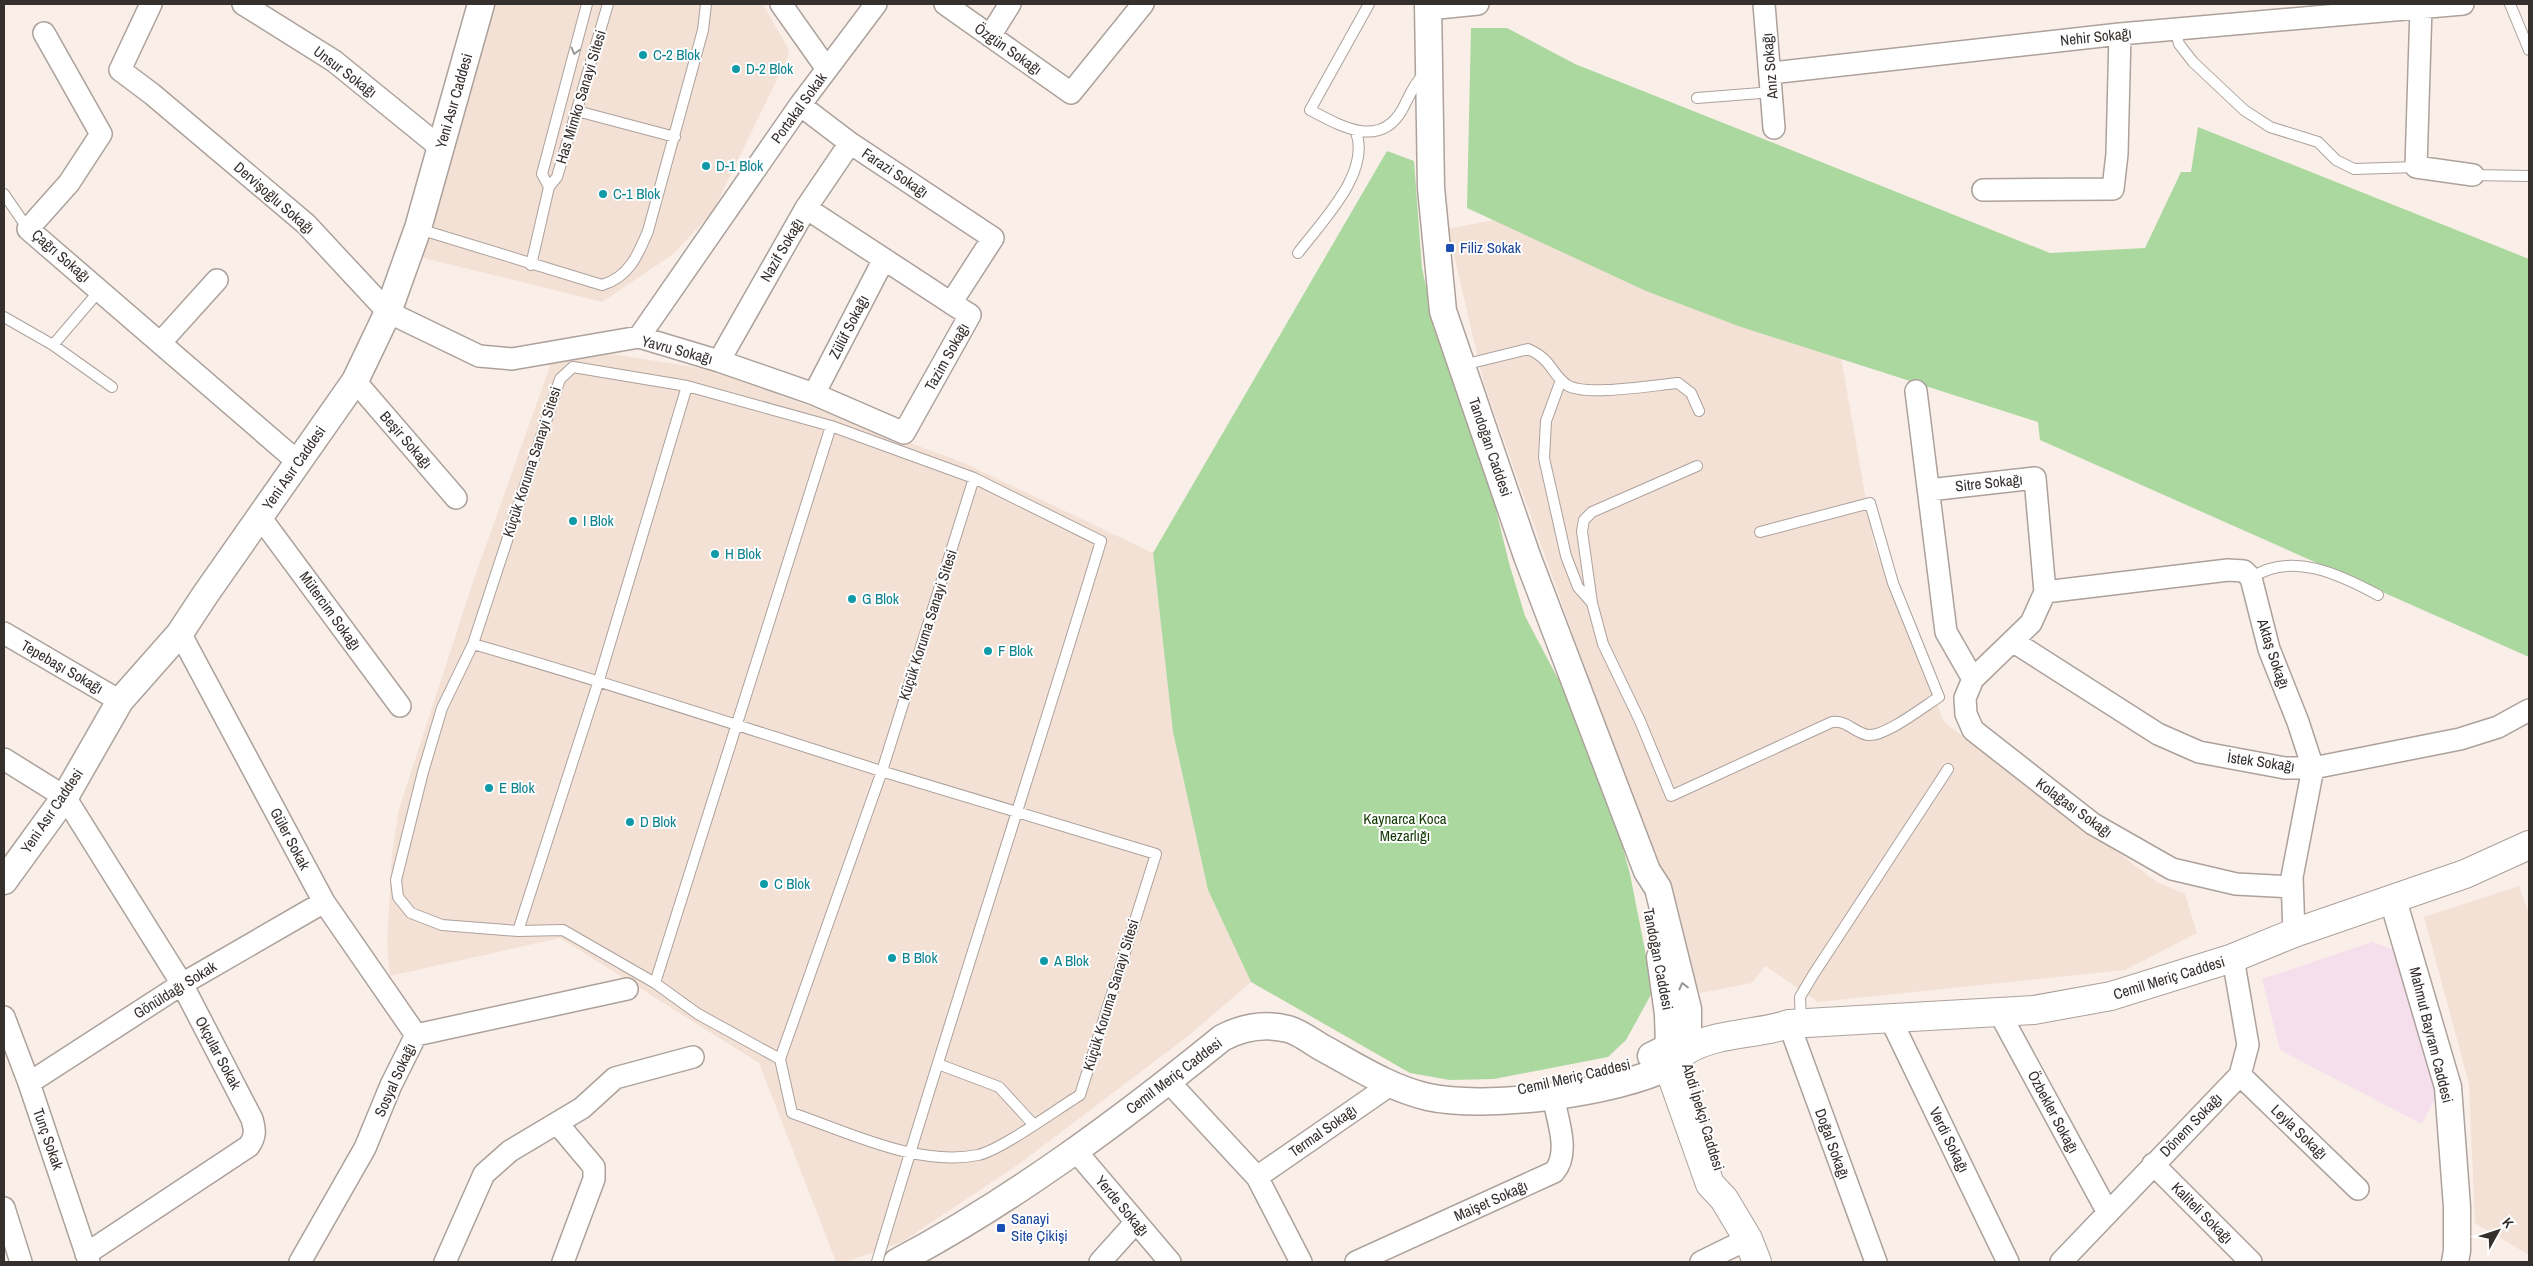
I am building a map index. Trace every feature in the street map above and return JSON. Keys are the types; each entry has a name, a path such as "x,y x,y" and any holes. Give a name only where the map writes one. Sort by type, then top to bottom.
{"main road":[{"name":"Cemil Meriç Caddesi","path":"1678,1050 1795,1024 2034,1010 2084,1003 2233,958 2294,933 2465,874 2529,845"},
{"name":"Abdi İpekçi Caddesi","path":"1678,1050 1710,1184 1724,1199 1753,1251"}],"street":[{"name":"Dervişoğlu Sokağı","path":"151,4 120,70 152,94 306,224 388,312"},
{"name":"Unsur Sokağı","path":"243,4 334,62 441,148"},
{"name":"Yeni Asır Caddesi","path":"5,875 65,797 120,701 180,634 205,594 356,381 388,312 418,228 481,4"},
{"path":"781,4 827,69"},
{"name":"Portakal Sokak","path":"639,337 800,105 876,4"},
{"name":"Özgün Sokağı","path":"945,4 1071,93 1143,4"},
{"path":"990,36 1010,4"},
{"path":"1428,6 1478,4"},
{"name":"Anız Sokağı","path":"1764,4 1772,82 1774,128"},
{"name":"Nehir Sokağı","path":"1772,82 2120,34 2175,29 2254,13 2463,4"},
{"name":"Tandoğan Caddesi","path":"1428,6 1431,188 1444,311 1527,556 1647,871 1645,894 1660,956 1669,1020 1678,1050"},
{"path":"2421,7 2416,168 2473,175"},
{"name":"Çağrı Sokağı","path":"44,33 101,134 68,183 28,229 298,462"},
{"path":"1983,190 2113,189 2117,154 2120,34"},
{"name":"Farazi Sokağı","path":"800,105 850,143 993,238"},
{"name":"Nazif Sokağı","path":"719,361 806,208 850,143"},
{"path":"806,208 951,303"},
{"name":"Tazim Sokağı","path":"904,433 970,316 951,303 993,238"},
{"name":"Zülüf Sokağı","path":"814,394 884,259"},
{"path":"161,342 217,280"},
{"name":"Yavru Sokağı","path":"388,312 479,356 512,359 639,337 719,361 814,394 904,433"},
{"name":"Beşir Sokağı","path":"356,381 456,498"},
{"path":"1916,391 1946,632 1973,679"},
{"name":"Sitre Sokağı","path":"1929,490 2035,478 2046,592 2038,613 2014,642"},
{"name":"Mütercim Sokağı","path":"260,516 400,706"},
{"path":"2046,592 2228,570 2244,571 2251,578"},
{"name":"Aktaş Sokağı","path":"2251,578 2269,649 2298,722 2313,768 2294,863 2292,887 2294,933"},
{"name":"Tepebaşı Sokağı","path":"4,633 120,701"},
{"name":"Güler Sokak","path":"180,634 324,902 416,1035"},
{"name":"Kolağası Sokağı","path":"2014,642 1988,663 1973,679 1965,698 1966,714 1973,730 2093,824 2172,869 2236,884 2292,887"},
{"name":"İstek Sokağı","path":"2014,642 2158,734 2199,752 2285,768 2313,768 2468,737 2498,728 2529,710"},
{"path":"4,759 65,797"},
{"name":"Okçular Sokak","path":"65,797 182,984 252,1119 254,1139 248,1146 87,1258"},
{"name":"Mahmut Bayram Caddesi","path":"2393,900 2448,1087 2457,1207 2457,1251 2455,1262"},
{"name":"Gönüldağı Sokak","path":"29,1083 182,984 324,902"},
{"name":"Dönem Sokağı","path":"2065,1261 2107,1211 2240,1075 2248,1045 2233,958"},
{"name":"Sosyal Sokağı","path":"300,1262 365,1148 391,1085 416,1035 627,989"},
{"name":"Özbekler Sokağı","path":"2000,1012 2107,1211"},
{"name":"Tunç Sokak","path":"4,1016 29,1083 87,1258"},
{"name":"Verdi Sokağı","path":"1890,1018 2008,1262"},
{"name":"Doğal Sokağı","path":"1795,1024 1876,1262"},
{"name":"Cemil Meriç Caddesi","path":"896,1262 975,1217 1075,1150 1222,1038 1246,1028 1258,1026 1290,1030 1390,1085 1440,1099 1476,1100 1553,1096 1631,1081 1678,1050"},
{"name":"Cemil Meriç Caddesi","path":"1476,1100 1616,1069 1678,1050"},
{"path":"445,1262 484,1174 510,1151 582,1108 615,1078 693,1057"},
{"name":"Leyla Sokağı","path":"2240,1075 2358,1189"},
{"path":"1168,1081 1257,1177 1302,1262"},
{"name":"Termal Sokağı","path":"1257,1177 1390,1085"},
{"name":"Maişet Sokağı","path":"1356,1262 1554,1172 1561,1164 1563,1150 1553,1096"},
{"path":"557,1123 594,1167 594,1179 564,1262"},
{"name":"Yerde Sokağı","path":"1075,1150 1170,1262"},
{"name":"Kaliteli Sokağı","path":"2153,1164 2251,1262"},
{"path":"4,1208 21,1262"},
{"path":"1100,1262 1136,1222"},
{"path":"1701,1262 1753,1251"}],"lane":[{"name":"Has Mimko Sanayi Sitesi","path":"549,187 542,174 587,4"},
{"name":"Has Mimko Sanayi Sitesi","path":"531,265 549,187 557,177 608,4"},
{"path":"418,228 531,265 602,285 623,275 638,253 648,231 703,30 706,4"},
{"path":"1369,4 1310,110 1356,132 1373,131 1391,123 1398,116 1420,78 1429,72"},
{"path":"2510,4 2529,50"},
{"path":"2175,29 2179,44 2193,62 2244,110 2270,127 2318,142 2336,160 2354,169 2416,168"},
{"path":"1697,98 1772,82"},
{"path":"577,111 675,137"},
{"path":"1298,253 1341,195 1357,168 1360,152 1356,132"},
{"path":"2473,175 2529,176"},
{"path":"4,194 28,229"},
{"path":"52,345 100,290"},
{"path":"4,317 52,345 112,386"},
{"path":"1462,366 1528,349 1544,358 1561,380 1574,389 1591,391 1678,383 1691,393 1699,411"},
{"name":"Küçük Koruma Sanayi Sitesi","path":"780,1059 698,1014 655,983 563,930 518,931 442,925 411,913 398,897 396,880 423,772 442,708 473,644 560,379 573,367 687,386 831,426 974,478 1101,541 877,1262"},
{"path":"1561,380 1546,422 1544,458 1566,556 1578,587 1592,603"},
{"path":"518,931 598,680 687,386"},
{"path":"655,983 831,426"},
{"path":"1697,466 1592,512 1584,520 1582,531 1592,603 1604,644 1640,720 1671,796 1832,722 1844,722 1866,735 1880,733 1939,697 1893,584 1870,503 1760,532"},
{"name":"Küçük Koruma Sanayi Sitesi","path":"473,644 598,680 882,771 1156,854 1080,1095 980,1154 946,1157 910,1153 792,1113 780,1059 882,771 974,478"},
{"path":"2251,578 2271,567 2292,564 2344,578 2378,595"},
{"path":"1795,1024 1800,997 1813,975 1948,769"},
{"path":"938,1064 981,1079 999,1088 1033,1124"}],"shaded area":[{"path":"490,4 763,4 789,50 788,57 712,213 672,255 602,302 416,256"},
{"path":"1498,219 1670,300 1841,357 1874,545 1944,722 2157,882 2185,894 2197,933 2125,970 1818,1002 1765,966 1752,983 1700,993 1484,384 1448,229"},
{"path":"612,354 707,369 962,462 1153,553 1173,732 1208,890 1251,982 1187,1037 1019,1164 902,1242 846,1262 836,1262 759,1063 560,938 390,976 387,945 392,853 399,809 474,579 551,363 572,358"},
{"path":"2519,886 2529,914 2529,1255 2475,1223 2469,1084 2424,917"},
{"path":"2372,942 2401,952 2441,1087 2422,1124 2280,1050 2262,979"}],"green space":[{"path":"1471,28 1507,28 1575,64 2050,253 2145,248 2181,172 2191,172 2198,127 2529,259 2529,657 2040,440 2038,422 1741,327 1646,291 1467,208"},
{"name":"Kaynarca Koca Mezarlığı","path":"1387,151 1414,161 1422,268 1432,314 1449,372 1487,473 1509,563 1525,616 1583,721 1604,779 1630,874 1653,991 1626,1040 1608,1057 1494,1079 1450,1080 1410,1073 1251,982 1208,890 1173,732 1153,553"}],"place":[{"name":"C-2 Blok","path":"643,55"},
{"name":"D-2 Blok","path":"736,69"},
{"name":"D-1 Blok","path":"706,166"},
{"name":"C-1 Blok","path":"603,194"},
{"name":"Filiz Sokak","path":"1450,248"},
{"name":"I Blok","path":"573,521"},
{"name":"H Blok","path":"715,554"},
{"name":"G Blok","path":"852,599"},
{"name":"F Blok","path":"988,651"},
{"name":"E Blok","path":"489,788"},
{"name":"D Blok","path":"630,822"},
{"name":"C Blok","path":"764,884"},
{"name":"B Blok","path":"892,958"},
{"name":"A Blok","path":"1044,961"},
{"name":"Sanayi Site Çikişi","path":"1001,1228"}]}
